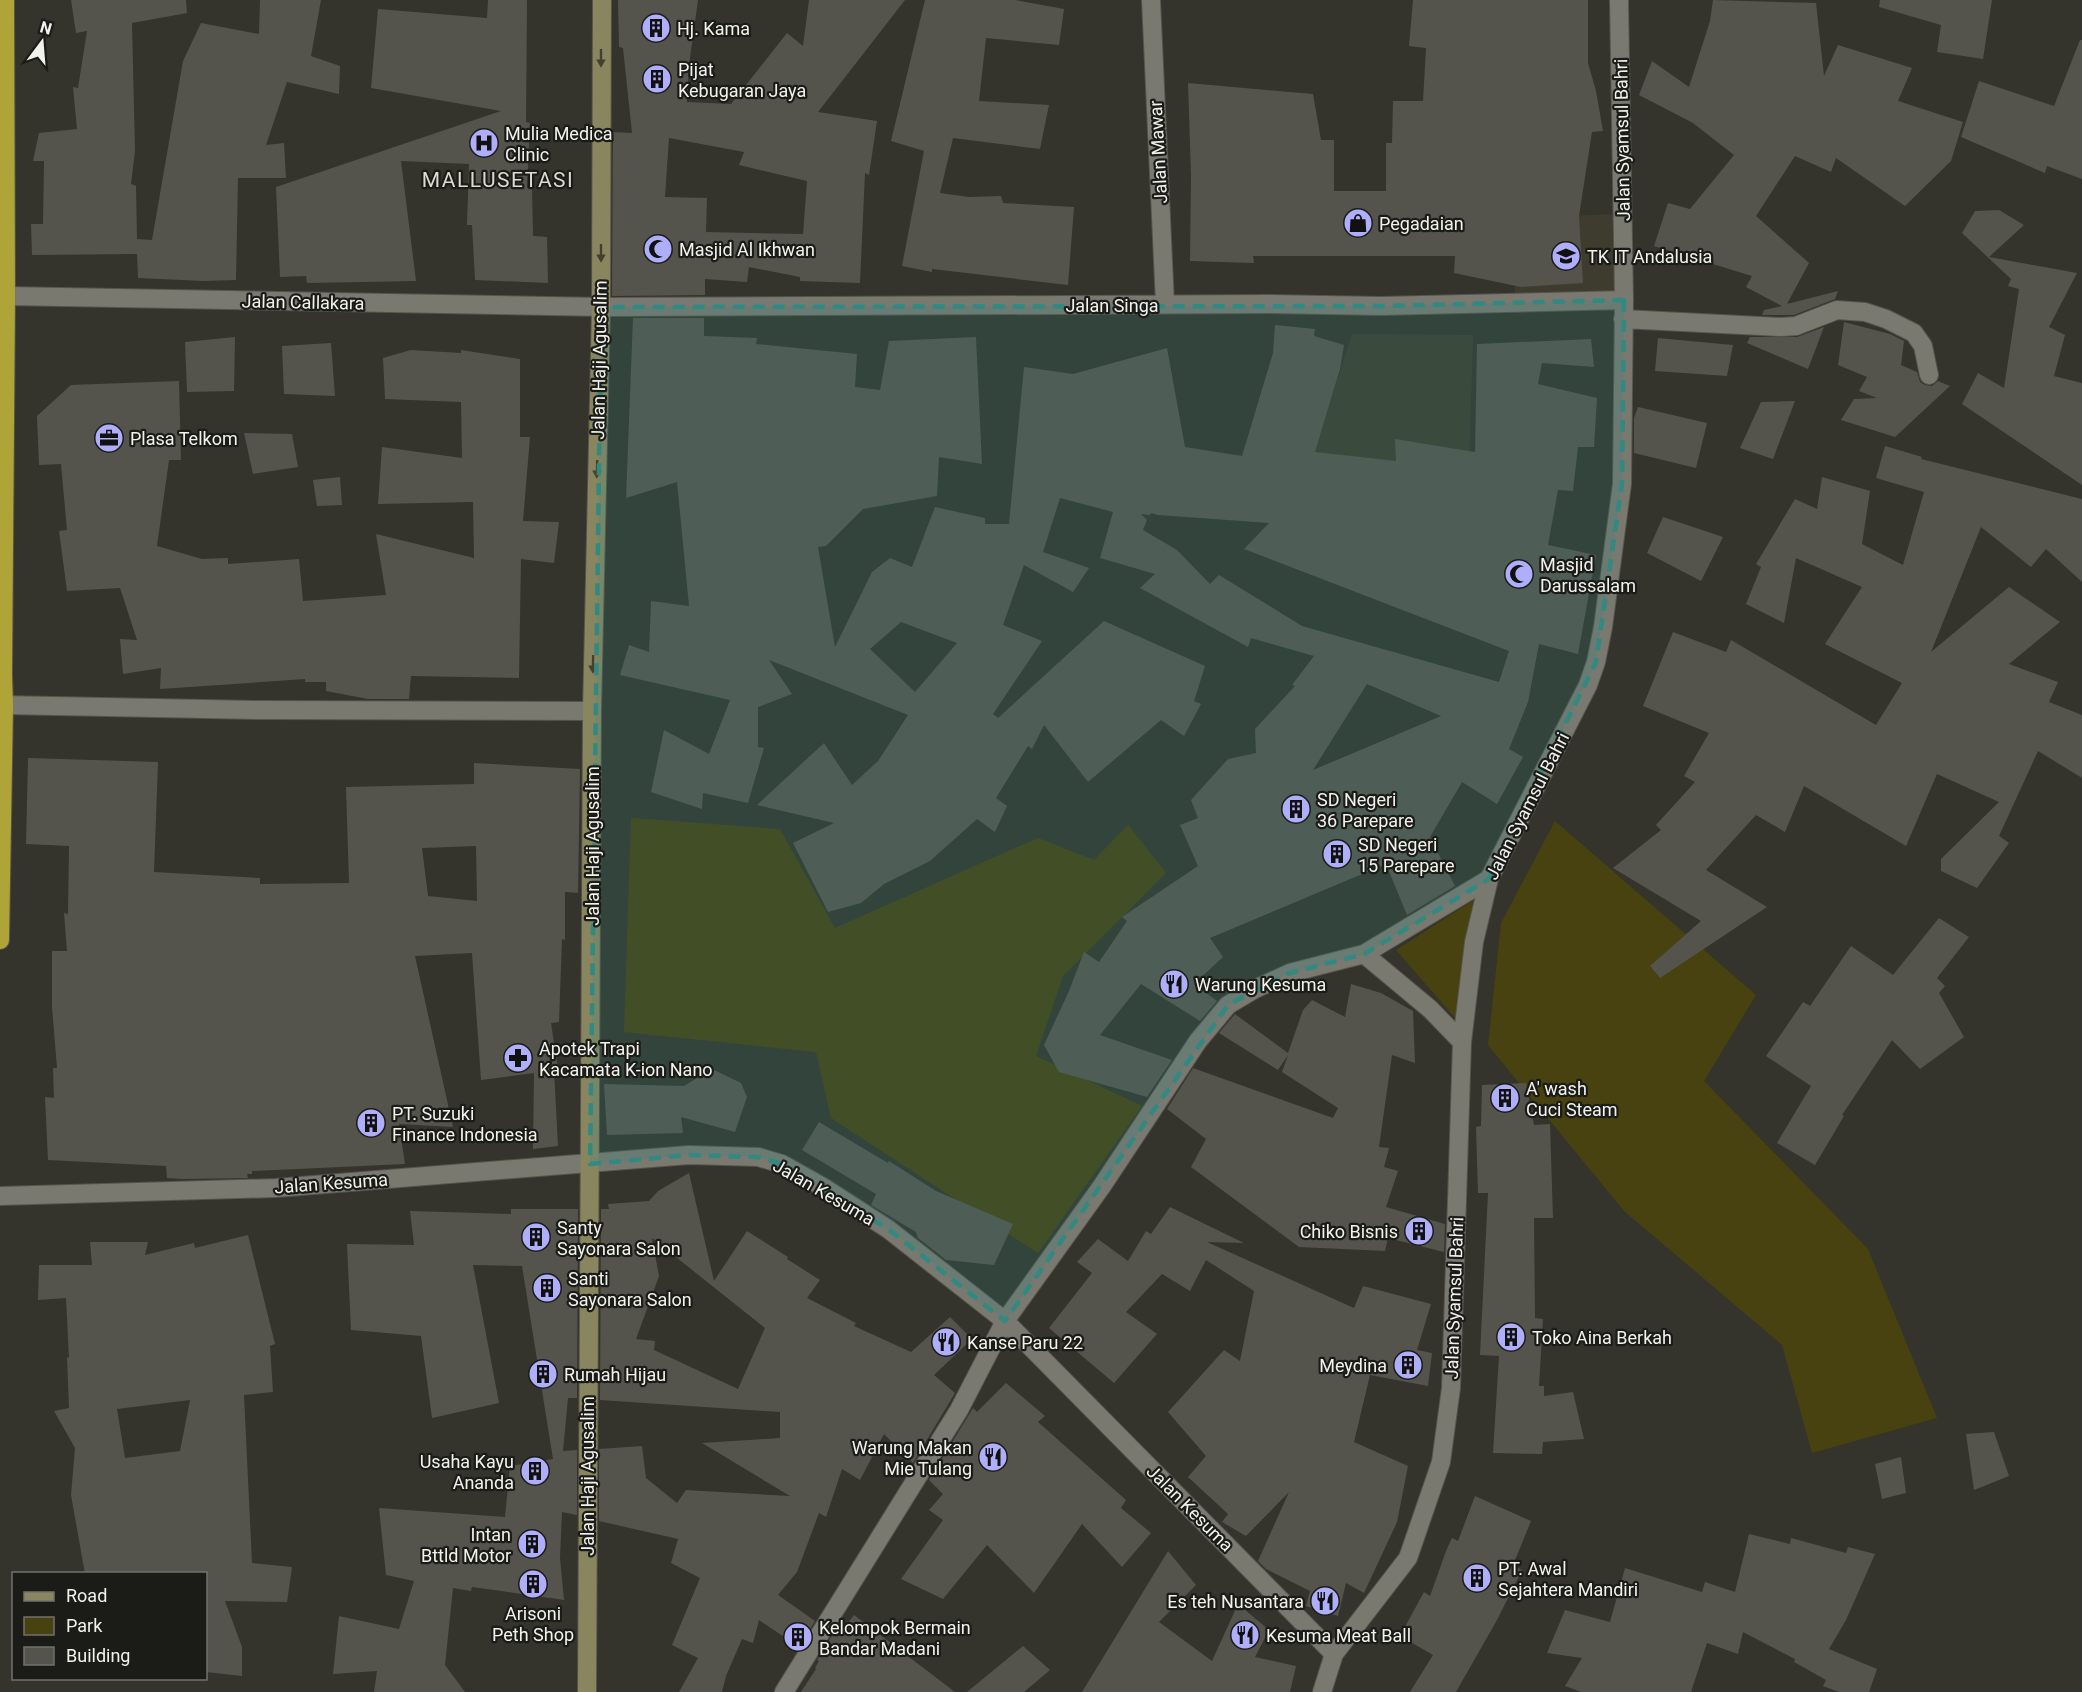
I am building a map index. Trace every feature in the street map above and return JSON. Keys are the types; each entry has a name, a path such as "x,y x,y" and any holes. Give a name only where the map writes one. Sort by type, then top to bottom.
{"highway":[{"path":"0,940 4,705 1,675 6,297 5,0"}],"street":[{"name":"Jalan Haji Agusalim","path":"587,1692 592,711 601,307 602,0"},
{"name":"Jalan Mawar","path":"1151,0 1165,304"},
{"name":"Jalan Syamsul Bahri","path":"1322,1692 1334,1654 1408,1558 1441,1462 1451,1388 1462,1042 1474,942 1489,879 1588,685 1596,662 1622,484 1624,300 1620,0"},
{"name":"Jalan Callakara","path":"6,297 601,307"},
{"name":"Jalan Singa","path":"601,307 1268,303 1381,306 1624,300"},
{"path":"1623,319 1796,327 1837,310 1865,312 1886,319 1914,333 1923,346 1929,375"},
{"path":"4,705 270,710 592,711"},
{"path":"784,1692 958,1410 1005,1321 1102,1186 1198,1041 1228,1005 1255,989 1290,973 1364,954 1489,879"},
{"path":"1364,954 1430,1009 1462,1042"},
{"name":"Jalan Kesuma","path":"0,1196 276,1188 690,1155 758,1157 782,1164 823,1187 888,1229 1005,1321 1334,1654"}],"highlighted area":[{"path":"1624,300 1622,484 1596,662 1489,879 1364,954 1290,973 1228,1005 1005,1321 888,1229 782,1164 758,1157 689,1155 590,1164 601,307 1381,306"}],"shaded area":[{"name":"TK IT Andalusia","path":"1615,214 1618,294 1515,295 1515,218"},
{"path":"1352,334 1473,335 1469,466 1311,463"}],"green space":[{"path":"631,818 780,829 835,928 1038,838 1094,860 1128,825 1166,873 1063,976 1036,1056 1142,1106 1038,1253 831,1118 816,1052 624,1032"},
{"path":"1555,821 1756,995 1704,1081 1868,1249 1937,1418 1812,1453 1782,1345 1624,1211 1488,1045 1501,923"},
{"path":"1474,900 1456,1019 1396,950"}],"building":[{"path":"71,0 186,0 187,13 132,23 135,151 131,184 136,186 137,239 152,240 183,61 201,23 259,34 260,0 321,0 311,56 340,66 339,94 287,82 266,145 284,143 286,178 238,178 236,280 138,278 137,254 32,255 31,224 43,224 44,161 33,161 39,133 77,129 73,87 78,88 87,31 76,33"},
{"path":"488,0 527,0 526,122 530,123 527,188 532,188 533,236 547,237 548,283 475,280 472,225 467,225 469,164 401,161 416,281 307,283 306,276 280,277 276,187 501,111 371,88 378,9 487,18"},
{"path":"618,0 698,0 689,65 687,102 731,104 787,33 803,46 809,0 905,0 818,112 877,121 869,175 865,173 860,283 800,281 800,277 749,267 747,282 705,279 705,295 612,296 613,132 632,133 623,48 619,47","holes":["669,138 744,152 739,165 807,181 803,234 706,232 707,198 665,197"]},
{"path":"925,0 1015,0 1064,9 1059,45 986,38 979,101 1049,105 1040,149 953,138 940,193 969,197 1001,196 1003,203 1074,207 1068,285 932,269 932,272 902,266 924,151 891,141"},
{"path":"1413,0 1588,0 1588,63 1603,131 1592,132 1579,216 1583,283 1521,287 1454,273 1455,256 1253,256 1254,263 1190,261 1191,175 1188,83 1313,94 1321,140 1334,140 1334,191 1386,191 1386,143 1392,143 1393,101 1423,101 1426,48 1409,46"},
{"path":"1713,0 1816,3 1824,76 1838,45 1912,68 1898,101 1963,122 1951,161 1905,206 1836,158 1831,172 1795,156 1756,216 1809,263 1787,304 1838,291 1835,299 1794,315 1762,315 1764,310 1782,306 1746,287 1752,276 1654,246 1668,203 1690,209 1734,155 1693,123 1639,95 1652,61 1689,87 1710,21"},
{"path":"1880,0 1992,0 1983,59 1937,52 1941,25 1879,7"},
{"path":"2080,40 2082,40 2082,179 2047,166 2045,173 1961,137 1979,81 2054,106"},
{"path":"1999,210 2024,225 1989,257 2077,273 2049,327 2065,335 2054,376 2082,383 2082,485 1962,404 1978,373 2004,388 2019,289 2008,286 2011,279 1962,233 1975,211"},
{"path":"633,318 704,318 704,336 757,338 756,344 857,354 855,387 880,390 889,341 976,337 982,464 939,457 937,496 863,509 826,546 818,547 835,647 872,572 890,558 912,567 935,507 985,518 985,524 1009,524 1024,367 1073,374 1167,348 1185,447 1242,456 1273,353 1275,325 1315,329 1314,336 1344,345 1340,369 1315,452 1396,461 1395,439 1475,452 1477,344 1591,339 1594,367 1542,363 1538,384 1597,398 1594,447 1578,447 1573,491 1558,490 1548,545 1596,555 1578,654 1539,644 1528,702 1509,749 1523,757 1497,804 1462,782 1430,837 1455,886 1407,915 1386,864 1210,938 1223,957 1194,984 1217,1001 1200,1021 1141,984 1100,1035 1172,1060 1147,1097 1059,1072 1044,1045 1084,952 1099,962 1127,921 1122,917 1198,866 1180,825 1198,818 1191,800 1228,759 1256,753 1255,729 1295,686 1292,685 1314,656 1251,638 1248,647 1140,588 1155,574 1100,558 1113,512 1060,498 1043,552 1089,568 1073,592 1024,565 1003,625 1042,641 993,714 998,718 1104,621 1205,666 1194,701 1201,704 1184,736 1161,720 1088,782 1044,725 1032,749 1028,746 996,798 1007,806 995,832 977,819 930,861 884,884 861,903 828,912 793,843 834,823 757,805 824,743 852,785 878,761 908,715 769,660 792,694 758,707 758,747 764,748 748,803 703,793 702,809 651,792 664,730 709,754 730,700 620,675 629,645 649,652 651,601 689,606 677,482 626,498","holes":["1151,513 1269,523 1244,549 1509,651 1499,682 1302,626 1219,575 1210,584 1177,550 1143,530 1147,520 1141,514 1150,515","901,622 957,643 915,692 870,649","1367,684 1441,716 1313,770"]},
{"path":"1844,322 1890,334 1904,341 1901,365 1917,372 1920,382 1925,385 1932,386 1938,381 1950,386 1895,437 1841,420 1854,399 1877,398 1859,391 1867,377 1838,365"},
{"path":"1824,327 1808,369 1747,343 1750,337 1797,337"},
{"path":"235,337 234,391 187,392 185,342"},
{"path":"1658,338 1733,345 1727,376 1655,371"},
{"path":"331,343 335,396 284,394 282,346"},
{"path":"411,350 461,353 461,350 520,359 520,437 530,437 523,521 559,522 554,563 521,559 519,678 411,676 409,699 368,699 326,691 326,682 305,682 305,679 160,689 161,668 123,674 120,639 137,640 120,588 67,591 59,531 67,530 61,464 39,465 37,416 71,385 179,381 181,460 169,460 157,546 202,559 228,558 228,564 299,559 303,601 386,595 376,534 474,558 473,502 378,504 382,447 462,458 461,402 385,399 383,358"},
{"path":"1795,401 1773,459 1740,448 1761,402"},
{"path":"1638,407 1707,423 1696,468 1634,453 1634,418"},
{"path":"244,433 292,434 298,467 253,474"},
{"path":"1885,446 1922,457 1921,459 2082,499 2082,582 2046,549 2031,567 1981,527 1931,652 2009,587 2060,622 2009,664 2058,682 2049,702 2082,715 2082,778 2038,751 1999,836 2009,843 1977,888 1941,871 1941,859 1999,802 1937,774 1906,846 1804,786 1785,832 1756,815 1706,870 1767,907 1660,978 1650,966 1701,921 1613,868 1661,830 1656,825 1695,782 1684,776 1709,733 1643,706 1673,632 1726,652 1731,640 1876,725 1902,683 1825,644 1862,587 1796,558 1784,623 1746,604 1761,567 1756,564 1795,499 1817,509 1822,477 1870,491 1862,544 1903,565 1924,492 1876,478"},
{"path":"340,477 342,505 317,506 313,480"},
{"path":"1663,517 1723,537 1701,581 1647,553"},
{"path":"28,758 158,762 154,872 260,878 260,884 349,883 346,787 474,784 474,763 580,769 578,893 565,892 565,940 562,939 559,1022 551,1023 558,1069 554,1070 558,1146 533,1149 534,1073 481,1080 472,953 415,956 453,1127 399,1124 405,1164 252,1171 252,1174 247,1174 248,1178 182,1179 167,1178 166,1166 48,1160 45,1097 54,1098 53,1068 57,1068 52,1007 52,951 67,951 64,913 68,914 69,846 26,844","holes":["476,846 477,901 428,896 422,848"]},
{"path":"1939,918 1969,937 1937,978 1945,986 1939,993 1964,1037 1920,1069 1892,1040 1842,1115 1844,1116 1815,1165 1777,1143 1811,1086 1766,1056 1803,1002 1810,1006 1851,946 1893,975"},
{"path":"1351,984 1381,993 1413,1011 1415,1063 1392,1055 1379,1147 1389,1148 1384,1167 1398,1171 1386,1207 1445,1224 1444,1252 1388,1238 1385,1251 1299,1247 1191,1167 1206,1139 1167,1109 1193,1068 1333,1118 1338,1108 1282,1072 1288,1055 1278,1070 1219,1033 1235,1014 1288,1053 1303,1010 1312,1000 1345,1017"},
{"path":"712,1069 741,1083 747,1097 735,1132 681,1117 683,1133 607,1135 604,1084 684,1086"},
{"path":"1526,1083 1534,1125 1550,1124 1553,1218 1534,1218 1535,1318 1543,1319 1539,1386 1544,1386 1544,1396 1573,1392 1584,1439 1543,1442 1542,1454 1493,1453 1499,1356 1480,1355 1488,1193 1478,1193 1476,1127 1481,1126 1482,1085"},
{"path":"819,1122 888,1163 889,1161 936,1191 1013,1224 994,1265 946,1260 918,1238 916,1232 871,1205 876,1194 802,1150"},
{"path":"689,1173 714,1281 747,1231 820,1280 807,1298 856,1323 854,1326 911,1352 950,1317 972,1339 934,1375 955,1393 913,1463 884,1434 860,1480 842,1469 826,1517 819,1513 797,1572 778,1595 815,1621 799,1647 759,1620 753,1643 742,1639 726,1676 722,1692 679,1692 698,1658 672,1645 700,1578 671,1563 678,1539 599,1521 599,1449 642,1446 646,1478 677,1503 686,1490 790,1496 702,1443 780,1438 780,1412 600,1400 601,1209 609,1209 608,1204 649,1201 658,1191","holes":["652,1238 765,1328 738,1389 654,1350 655,1341 636,1339 659,1276"]},
{"path":"1170,1207 1244,1243 1207,1242 1354,1308 1363,1286 1431,1304 1417,1350 1432,1353 1428,1386 1370,1375 1354,1442 1408,1466 1397,1522 1364,1593 1346,1583 1338,1616 1306,1606 1310,1591 1266,1569 1258,1561 1289,1492 1246,1536 1222,1522 1228,1514 1188,1477 1206,1456 1168,1412 1224,1350 1240,1361 1254,1291 1206,1260 1190,1291 1162,1274 1126,1312 1157,1334 1114,1383 1049,1328 1092,1273 1077,1262 1098,1239 1128,1261 1146,1231 1151,1234"},
{"path":"511,1209 578,1209 577,1398 568,1398 563,1451 577,1450 577,1515 562,1512 560,1558 564,1600 472,1587 471,1591 453,1588 445,1665 465,1692 374,1692 377,1671 333,1674 339,1616 399,1629 414,1581 386,1575 379,1508 505,1517 510,1466 553,1459 522,1266 473,1265 499,1403 432,1418 421,1336 351,1330 347,1244 414,1245 410,1211 511,1214"},
{"path":"248,1235 275,1344 270,1346 273,1392 244,1395 252,1563 292,1567 287,1602 225,1601 242,1647 242,1676 207,1672 207,1572 85,1572 71,1495 75,1448 54,1411 69,1408 66,1298 38,1300 39,1265 92,1265 90,1242 148,1242 145,1255 194,1243 195,1248","holes":["190,1400 180,1451 125,1458 117,1409"]},
{"path":"1006,1383 1045,1416 1038,1422 1126,1500 1121,1508 1151,1533 1122,1567 1082,1524 1034,1593 987,1545 943,1599 901,1579 943,1520 929,1510 943,1494 929,1480 973,1408 977,1412"},
{"path":"1994,1432 2009,1476 1974,1490 1966,1434"},
{"path":"1901,1457 1906,1493 1882,1499 1875,1464"},
{"path":"1475,1496 1531,1521 1513,1565 1522,1570 1497,1620 1456,1692 1410,1692 1433,1655 1400,1636 1424,1592 1430,1596 1446,1551 1452,1538 1458,1541"},
{"path":"1749,1534 1790,1544 1791,1538 1846,1553 1848,1547 1875,1554 1846,1620 1829,1649 1877,1669 1869,1692 1839,1692 1823,1686 1826,1680 1794,1662 1795,1659 1743,1632 1738,1654 1707,1643 1691,1692 1581,1692 1565,1686 1582,1658 1547,1653 1565,1610 1610,1622 1625,1568 1702,1592 1705,1582 1735,1592"},
{"path":"1168,1551 1196,1585 1159,1622 1212,1661 1238,1604 1269,1630 1255,1657 1296,1666 1290,1692 1082,1692"},
{"path":"854,1615 955,1692 801,1692 816,1669 819,1661 817,1660 833,1634 837,1637"},
{"path":"1023,1646 1050,1670 1024,1692 967,1692"}],"place":[{"name":"Hj. Kama","path":"656,28"},
{"name":"Pijat Kebugaran Jaya","path":"657,79"},
{"name":"Mulia Medica Clinic","path":"484,143"},
{"name":"Pegadaian","path":"1358,223"},
{"name":"Masjid Al Ikhwan","path":"658,249"},
{"name":"TK IT Andalusia","path":"1566,256"},
{"name":"Plasa Telkom","path":"109,438"},
{"name":"Masjid Darussalam","path":"1519,574"},
{"name":"SD Negeri 36 Parepare","path":"1296,809"},
{"name":"SD Negeri 15 Parepare","path":"1337,854"},
{"name":"Warung Kesuma","path":"1174,984"},
{"name":"Apotek Trapi Kacamata K-ion Nano","path":"518,1058"},
{"name":"A' wash Cuci Steam","path":"1505,1098"},
{"name":"PT. Suzuki Finance Indonesia","path":"371,1123"},
{"name":"Chiko Bisnis","path":"1419,1231"},
{"name":"Santy Sayonara Salon","path":"536,1237"},
{"name":"Santi Sayonara Salon","path":"547,1288"},
{"name":"Toko Aina Berkah","path":"1511,1337"},
{"name":"Kanse Paru 22","path":"946,1342"},
{"name":"Meydina","path":"1408,1365"},
{"name":"Rumah Hijau","path":"543,1374"},
{"name":"Warung Makan Mie Tulang","path":"993,1457"},
{"name":"Usaha Kayu Ananda","path":"535,1471"},
{"name":"Intan Bttld Motor","path":"532,1544"},
{"name":"PT. Awal Sejahtera Mandiri","path":"1477,1578"},
{"name":"Arisoni Peth Shop","path":"533,1584"},
{"name":"Es teh Nusantara","path":"1325,1601"},
{"name":"Kesuma Meat Ball","path":"1245,1635"},
{"name":"Kelompok Bermain Bandar Madani","path":"798,1637"}],"district":[{"name":"MALLUSETASI","path":"498,180"}]}
